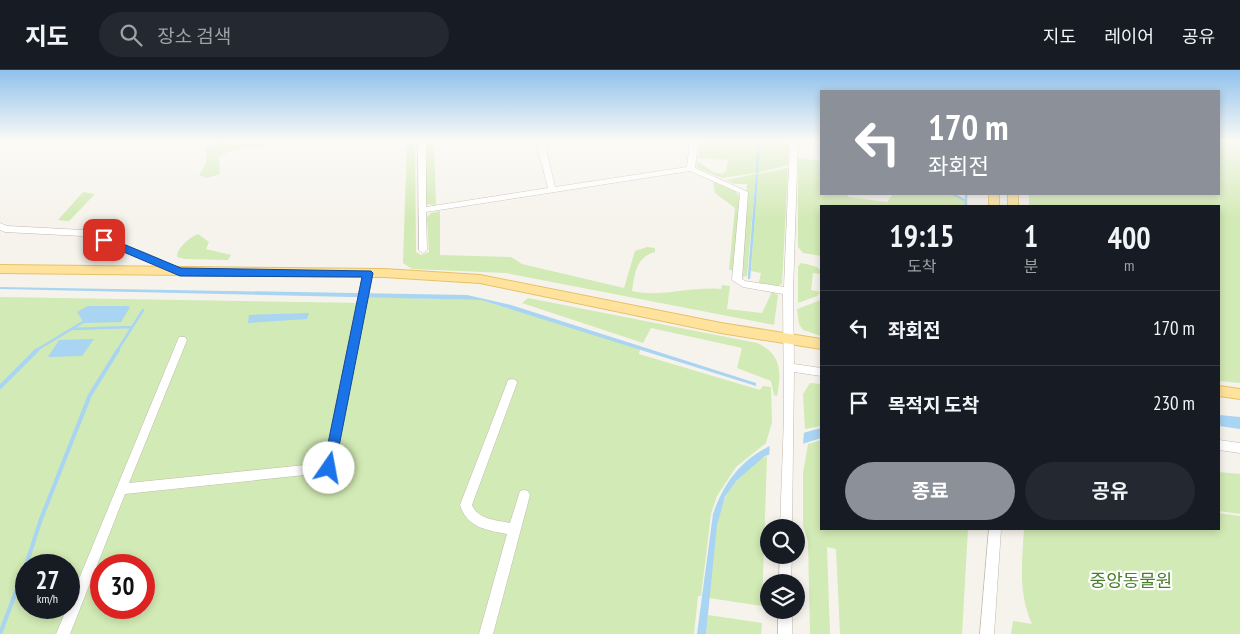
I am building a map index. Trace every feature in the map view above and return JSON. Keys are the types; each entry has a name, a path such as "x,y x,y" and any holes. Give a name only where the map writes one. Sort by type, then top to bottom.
{"main road":[{"path":"0,269 368,273 480,279 745,333 820,344"},
{"path":"1220,391 1240,394"}],"street":[{"path":"422,167 423,250"},
{"path":"546,167 552,190"},
{"path":"786,519 789,418 788,291 793,167"},
{"path":"422,210 691,169 744,192 736,272 737,280 748,285 788,291"},
{"path":"1,224 5,229 83,233 143,255 180,272"},
{"path":"121,489 329,468 368,273"},
{"path":"64,634 182,340"},
{"path":"789,367 820,372"},
{"path":"512,383 466,505 467,511 477,520 513,529"},
{"path":"1220,445 1240,448"},
{"path":"486,634 524,494"},
{"path":"987,634 995,530"},
{"path":"785,619 785,634"}],"green space":[{"path":"204,167 220,167 220,174 207,178 199,175"},
{"path":"406,167 415,167 416,252 421,255 429,252 427,217 431,213 440,211 440,255 511,257 522,264 624,288 635,251 647,247 655,248 655,252 649,254 640,262 634,278 632,291 665,293 699,289 721,289 722,285 730,286 727,309 762,313 772,292 778,295 774,325 506,273 412,269 403,263"},
{"path":"424,167 435,167 436,205 426,204"},
{"path":"697,167 706,167 713,172 722,174 726,171 727,167 757,167 756,173 722,178"},
{"path":"758,167 779,167 758,173"},
{"path":"798,167 820,167 820,195 848,195 848,197 887,202 892,195 954,195 965,201 965,205 820,205 820,256 803,253 798,247"},
{"path":"1220,167 1240,167 1240,383 1220,381 1220,205 1029,205 1029,195 1220,195"},
{"path":"788,168 782,284 778,286 761,285 759,282 761,273 751,271 758,174"},
{"path":"756,174 747,276 743,277 740,273 747,184 734,184 726,180"},
{"path":"713,182 734,189 740,198 733,270 729,270 735,208 715,193"},
{"path":"83,192 95,194 69,221 58,220"},
{"path":"198,234 209,242 206,249 231,255 228,260 185,259 177,257 184,243"},
{"path":"801,263 819,269 820,274 813,273 811,290 820,292 817,296 798,303 798,267"},
{"path":"0,297 365,303 366,297 481,300 640,349 639,354 760,390 763,386 771,387 772,422 766,443 736,467 717,496 711,514 701,596 698,596 694,634 0,634"},
{"path":"528,298 757,343 771,352 778,364 777,396 774,395 771,381 737,368 742,348 651,328 643,343 522,303"},
{"path":"820,300 820,336 803,330 799,324 797,309"},
{"path":"810,383 820,384 820,426 805,429 803,394"},
{"path":"820,440 820,530 968,530 962,634 840,634 836,549 827,547 830,634 810,634 808,541 805,531 805,519 803,519 803,473 808,444"},
{"path":"767,456 765,519 760,519 760,564 763,564 763,574 760,574 760,606 709,598 712,556 719,517 725,499 734,483 748,468"},
{"path":"1220,472 1240,474 1240,514 1220,511"},
{"name":"중앙동물원","path":"1220,513 1240,516 1240,634 1011,634 1013,621 1032,624 1025,601 1022,565 1024,530 1220,530"},
{"path":"708,615 762,623 761,634 706,634"}],"water":[{"path":"0,287 467,295 511,305 756,383 756,386 481,300 0,289"},
{"path":"88,306 130,307 121,322 84,323 77,312"},
{"path":"309,313 307,319 248,323 249,315"},
{"path":"94,339 82,356 48,357 59,340"},
{"path":"1220,415 1240,417 1240,429 1220,426"},
{"path":"820,428 820,438 765,456 736,481 725,497 717,525 706,634 697,634 713,514 721,495 730,479 741,466 754,456 768,447 802,433"}],"pier":[{"path":"804,430 803,446 769,458 770,442"}],"waterway":[{"path":"757,167 757,172"},
{"path":"749,278 757,175"},
{"path":"955,195 966,201"},
{"path":"966,195 966,201"},
{"path":"117,351 143,310"},
{"path":"71,329 83,322"},
{"path":"71,329 132,327"},
{"path":"35,351 71,329"},
{"path":"0,387 37,350"},
{"path":"0,634 41,519 90,395 118,350"}],"route":[{"path":"104,240 180,272 368,273 329,468"}]}
